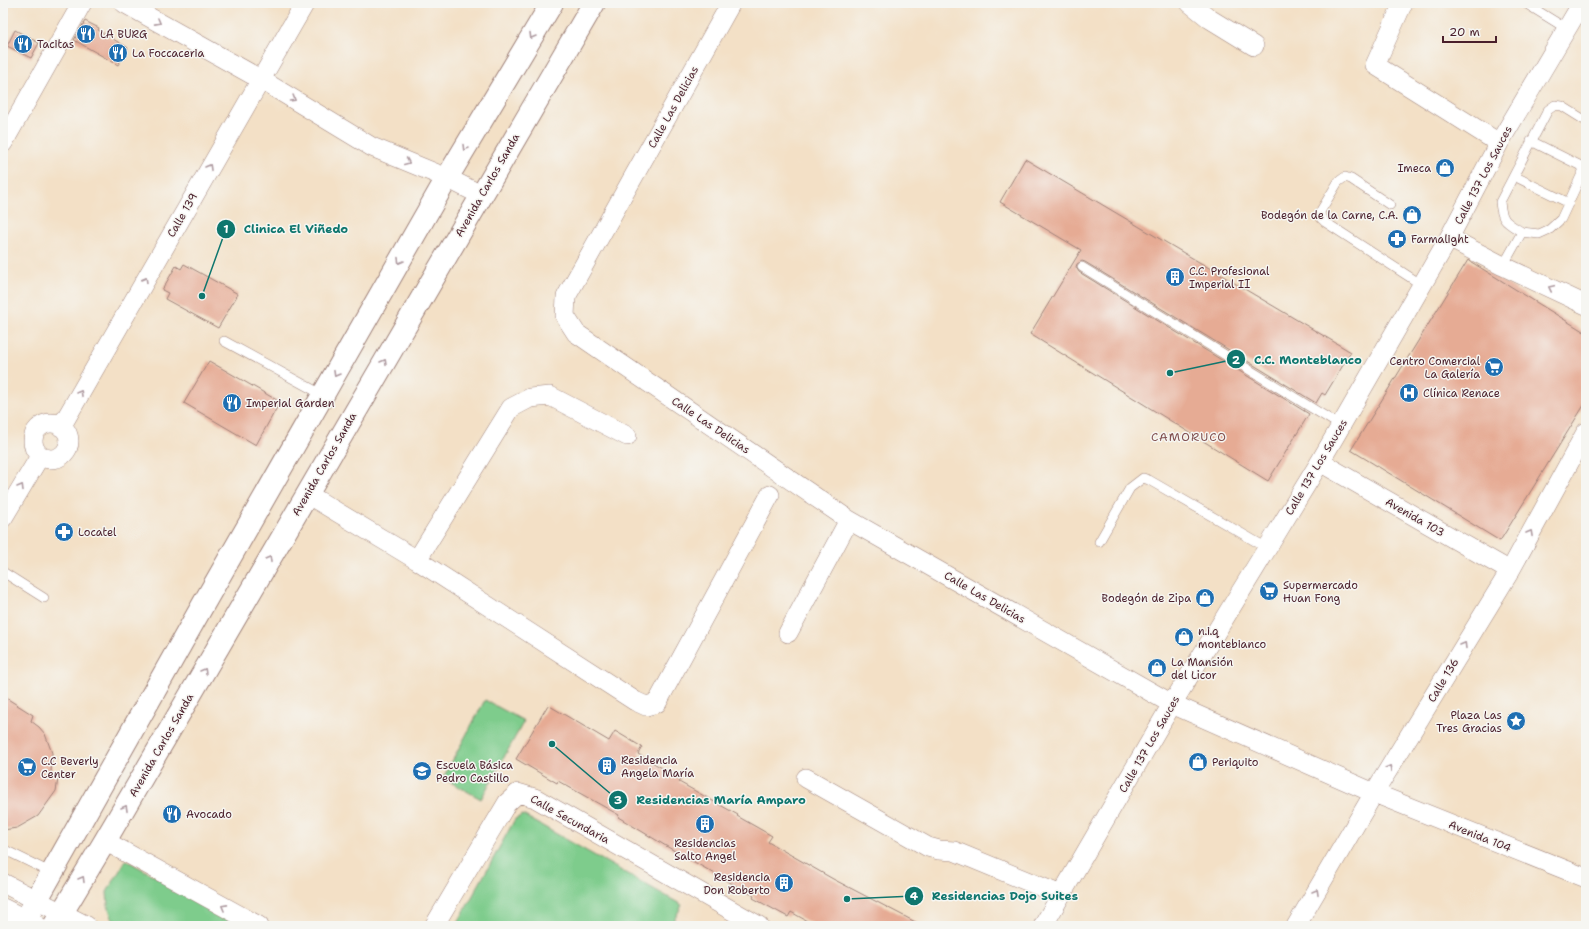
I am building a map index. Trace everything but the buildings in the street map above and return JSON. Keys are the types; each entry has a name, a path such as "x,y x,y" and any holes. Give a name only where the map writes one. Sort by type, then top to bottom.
{"street":[{"path":"3,143 82,3"},
{"path":"124,3 260,79 372,147 447,178 481,195"},
{"name":"Calle 139","path":"3,518 40,456 46,459 58,458 66,450 68,438 66,431 61,427 304,3"},
{"path":"3,908 29,924 36,900 447,178 552,3"},
{"name":"Avenida Carlos Sanda","path":"58,919 594,3"},
{"name":"Calle Las Delicias","path":"731,3 566,296 565,316 576,333 849,520 936,568 1172,704 1374,793"},
{"path":"1190,3 1210,19 1254,46"},
{"path":"1403,3 1375,65 1499,143"},
{"name":"Calle 137 Los Sauces","path":"1043,926 1172,704 1320,462 1449,238 1499,143 1582,3"},
{"path":"1449,238 1503,266 1586,305"},
{"path":"417,560 511,408 530,398 550,396 627,436"},
{"name":"Calle 136","path":"1296,926 1374,793 1510,571 1586,432"},
{"name":"Avenida 103","path":"1320,462 1510,571"},
{"path":"306,494 417,560 635,701 646,706 657,703 770,495"},
{"path":"788,634 849,520"},
{"path":"806,778 928,846 939,850 954,850 1061,895"},
{"name":"Calle Secundaria","path":"434,926 507,803 518,793 534,798 759,926"},
{"name":"Avenida 104","path":"1374,793 1586,878"},
{"path":"105,841 259,926"},
{"path":"3,883 36,900 58,919 87,926"}],"lane":[{"path":"1525,3 1566,29"},
{"path":"1531,141 1585,166 1561,219 1550,229 1539,234 1522,232 1505,222 1501,213 1500,202 1531,141 1548,110 1555,104 1562,106 1586,121"},
{"path":"1514,176 1569,203"},
{"path":"1390,204 1351,179 1345,178 1338,182 1320,212 1321,218 1325,222 1422,285"},
{"path":"1503,266 1522,232"},
{"path":"1082,267 1341,426"},
{"path":"224,341 323,395"},
{"path":"1099,542 1130,488 1143,478 1149,480 1267,548"},
{"path":"3,572 44,598"},
{"path":"3,849 52,873"}],"green space":[{"path":"485,700 524,721 481,799 443,778"},
{"path":"523,815 682,905 671,926 456,926 515,819"},
{"path":"126,860 243,926 125,926 112,918 108,905 107,892"}],"place":[{"name":"LA BURG","path":"86,34"},
{"name":"Tacitas","path":"23,44"},
{"name":"La Foccaceria","path":"118,53"},
{"name":"Imeca","path":"1445,168"},
{"name":"Bodegón de la Carne, C.A.","path":"1412,215"},
{"name":"Farmalight","path":"1397,239"},
{"name":"C.C. Profesional Imperial II","path":"1175,277"},
{"name":"Clinica El Viñedo","path":"202,296"},
{"name":"Centro Comercial La Galería","path":"1494,367"},
{"name":"C.C. Monteblanco","path":"1170,373"},
{"name":"Clínica Renace","path":"1409,393"},
{"name":"Imperial Garden","path":"232,403"},
{"name":"Locatel","path":"64,532"},
{"name":"Supermercado Huan Fong","path":"1269,591"},
{"name":"Bodegón de Zipa","path":"1205,598"},
{"name":"n.i.q montebianco","path":"1184,637"},
{"name":"La Mansión del Licor","path":"1157,668"},
{"name":"Plaza Las Tres Gracias","path":"1516,721"},
{"name":"Residencias María Amparo","path":"552,744"},
{"name":"Periquito","path":"1198,762"},
{"name":"Residencia Angela María","path":"607,766"},
{"name":"C.C Beverly Center","path":"27,767"},
{"name":"Escuela Básica Pedro Castillo","path":"422,771"},
{"name":"Avocado","path":"172,814"},
{"name":"Residencias Salto Angel","path":"705,824"},
{"name":"Residencia Don Roberto","path":"784,883"},
{"name":"Residencias Dojo Suites","path":"847,899"}],"district":[{"name":"CAMORUCO","path":"1189,437"}]}
